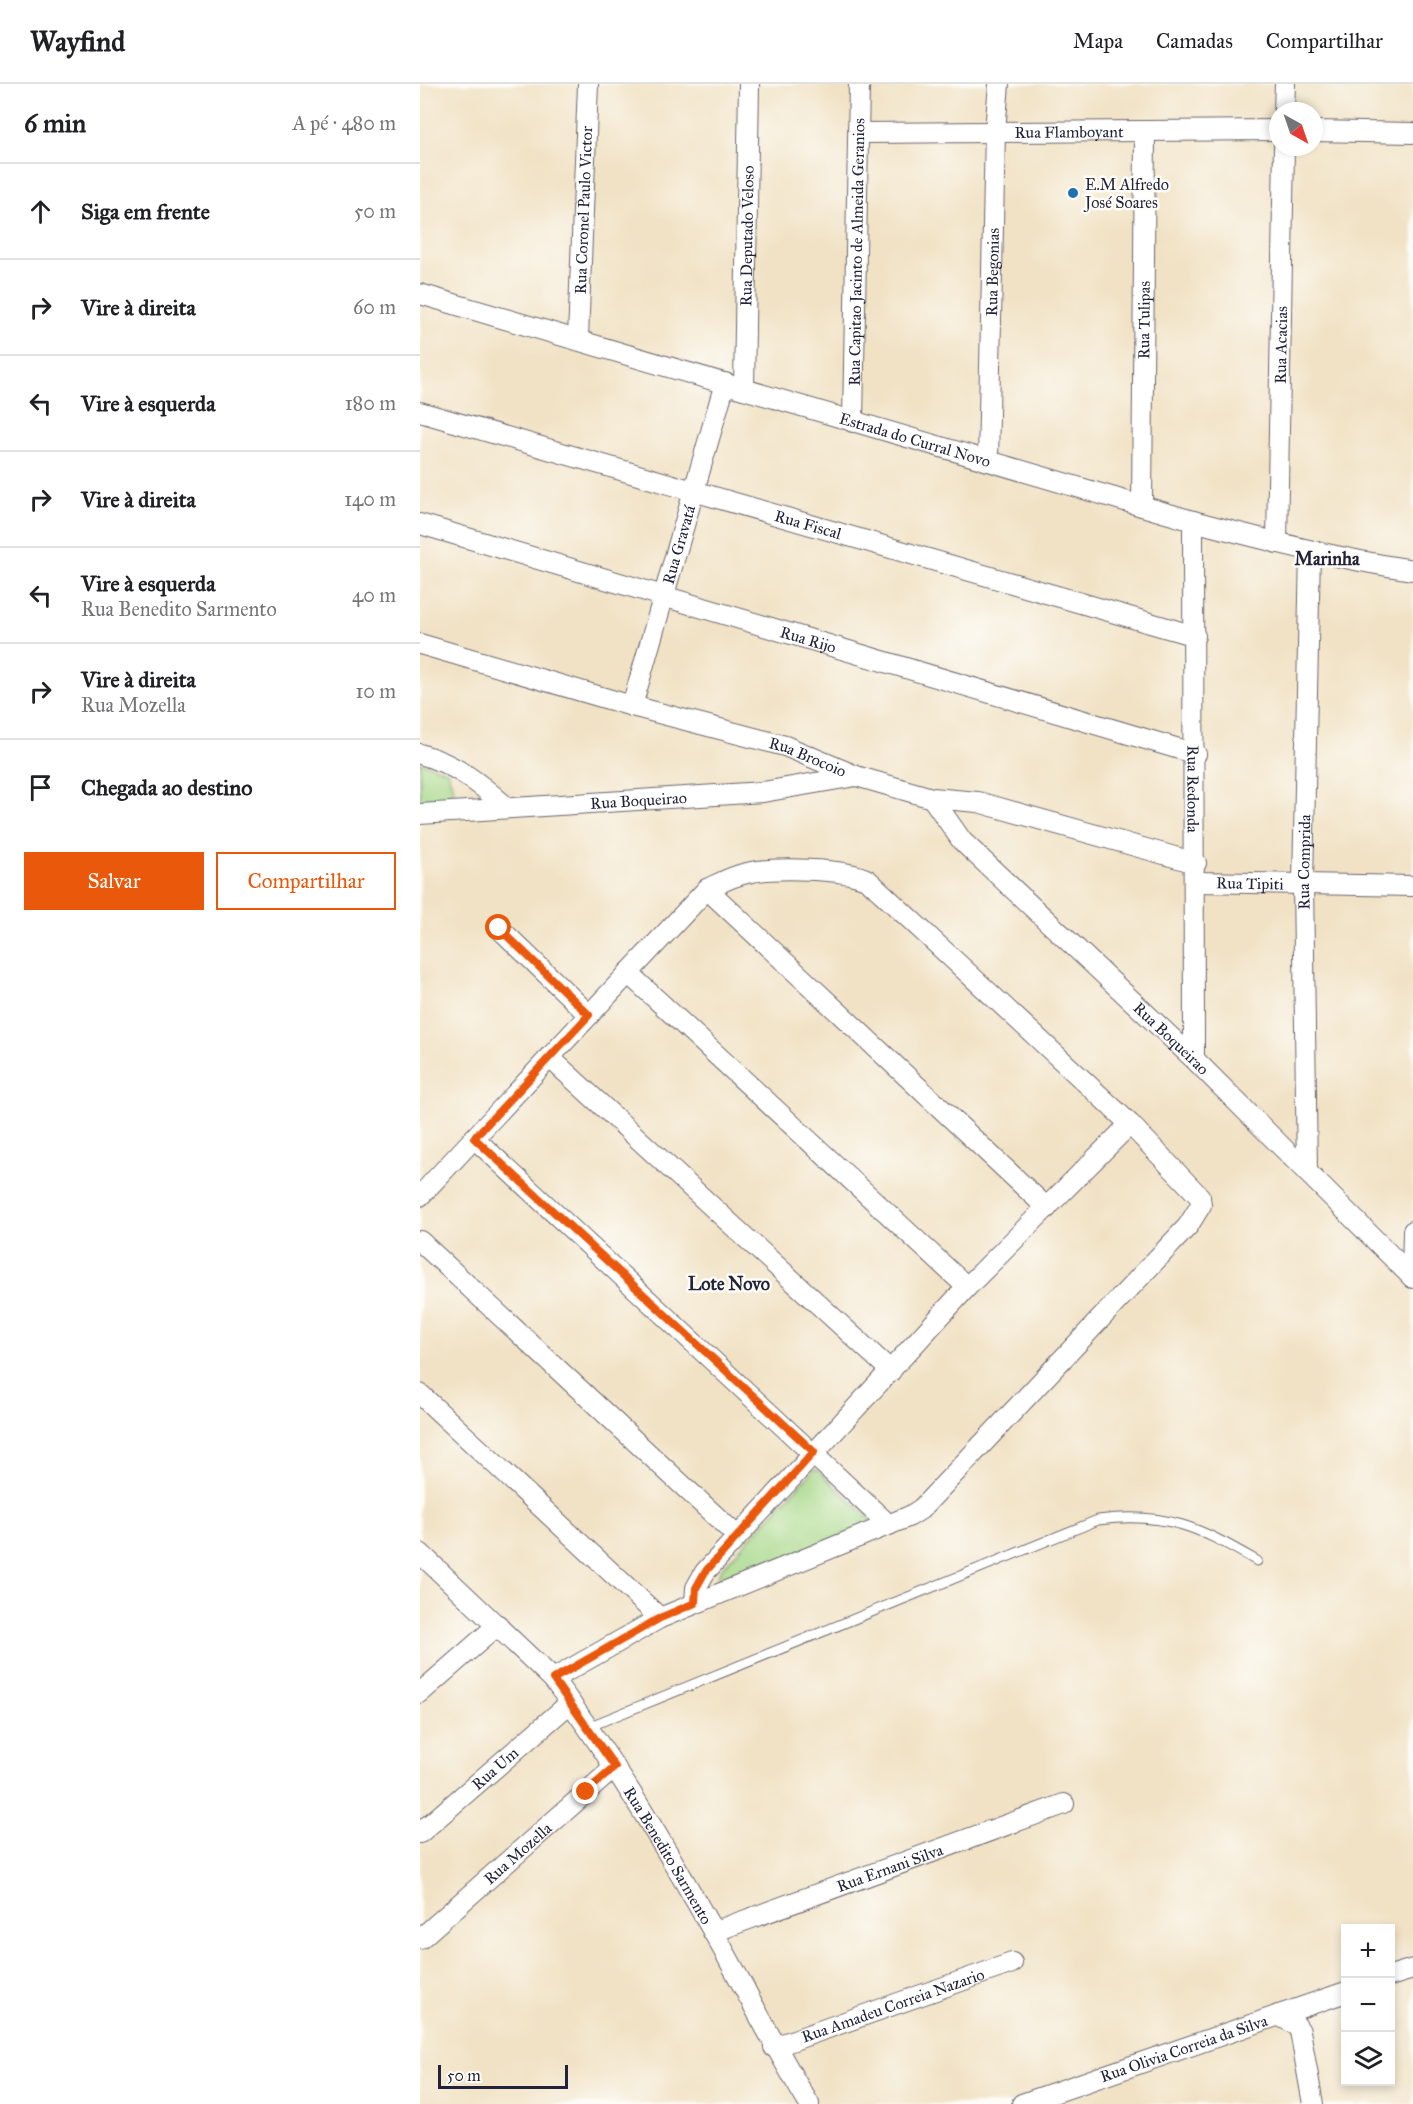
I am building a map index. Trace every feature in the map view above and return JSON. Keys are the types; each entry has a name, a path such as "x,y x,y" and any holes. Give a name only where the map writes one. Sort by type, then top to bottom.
{"street":[{"name":"Rua Coronel Paulo Victor","path":"578,338 588,84"},
{"name":"Rua Deputado Veloso","path":"744,388 749,84"},
{"name":"Rua Capitao Jacinto de Almeida Geranios","path":"853,422 859,84"},
{"name":"Rua Begonias","path":"988,461 995,132 999,84"},
{"path":"1284,102 1285,84"},
{"name":"Rua Flamboyant","path":"859,133 1145,133 1269,130"},
{"path":"1323,131 1413,133"},
{"name":"Rua Tulipas","path":"1142,506 1145,133"},
{"name":"Rua Acacias","path":"1277,543 1284,156"},
{"name":"Estrada do Curral Novo","path":"420,294 578,338 853,422 1193,521 1310,551 1413,570"},
{"name":"Rua Gravatá","path":"632,706 725,383"},
{"name":"Rua Fiscal","path":"420,412 1195,636"},
{"name":"Rua Redonda","path":"1193,521 1196,754 1194,1059"},
{"name":"Rua Rijo","path":"420,524 1196,754"},
{"name":"Rua Comprida","path":"1307,1172 1303,882 1310,551"},
{"name":"Rua Brocoio","path":"420,644 632,706 785,746 856,776 932,798 978,802 1196,872"},
{"path":"420,754 446,762 478,782 505,806"},
{"name":"Rua Boqueirao","path":"420,814 505,806 763,792 856,776"},
{"name":"Rua Boqueirao","path":"932,798 962,841 1194,1059 1413,1277"},
{"path":"420,1196 707,889 750,872 833,870 855,873 868,880 1130,1124 1196,1190 1201,1205 1197,1214 916,1513 660,1618 553,1679"},
{"name":"Rua Tipiti","path":"1196,872 1303,882 1413,885"},
{"path":"707,889 1047,1208"},
{"path":"499,928 589,1015"},
{"path":"628,973 967,1287"},
{"path":"549,1057 891,1371"},
{"path":"695,1603 699,1580 737,1536 967,1287 1130,1124"},
{"path":"474,1138 890,1525"},
{"path":"1413,1231 1413,1277"},
{"path":"420,1241 737,1536"},
{"path":"420,1394 660,1618"},
{"name":"Rua Benedito Sarmento","path":"420,1553 553,1679 588,1727 615,1767 713,1932 774,2047 809,2104"},
{"path":"420,1693 498,1625"},
{"name":"Rua Um","path":"420,1833 570,1703"},
{"name":"Rua Mozella","path":"420,1939 615,1767"},
{"name":"Rua Ernani Silva","path":"713,1932 1064,1804"},
{"name":"Rua Amadeu Correia Nazario","path":"774,2047 1012,1963"},
{"path":"1395,1974 1413,1969"},
{"name":"Rua Olivia Correia da Silva","path":"1033,2102 1341,1994"},
{"path":"1278,2015 1296,2025 1300,2031 1313,2104"}],"lane":[{"path":"588,1727 1098,1520 1132,1516 1169,1521 1211,1535 1257,1561"}],"green space":[{"path":"420,762 447,771 454,790 444,805 420,805"},
{"path":"814,1470 817,1470 871,1519 871,1524 722,1584 718,1577 720,1570"}],"place":[{"name":"E.M Alfredo José Soares","path":"1073,193"}],"district":[{"name":"Marinha","path":"1327,559"},
{"name":"Lote Novo","path":"729,1284"}],"route":[{"path":"499,928 589,1015 474,1138 814,1452 705,1572 696,1588 695,1603 660,1618 553,1679 615,1767 586,1792"}]}
